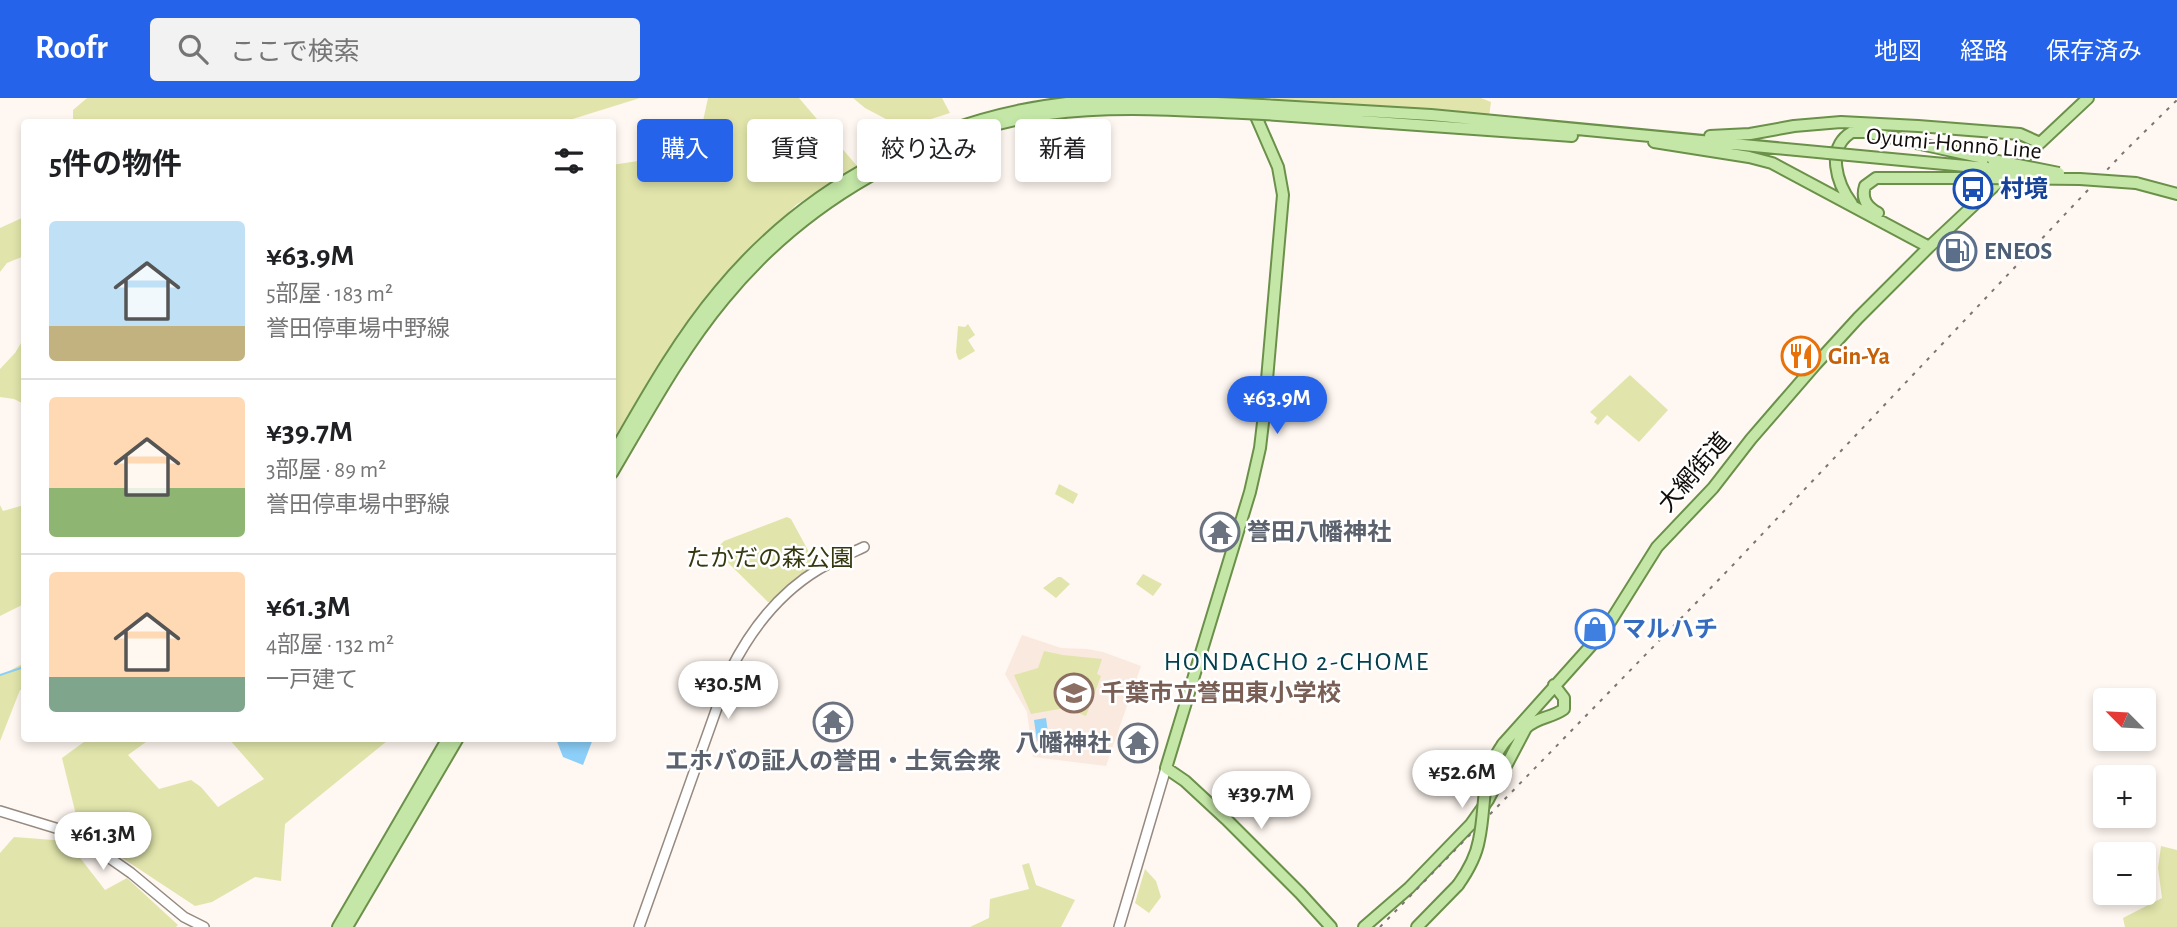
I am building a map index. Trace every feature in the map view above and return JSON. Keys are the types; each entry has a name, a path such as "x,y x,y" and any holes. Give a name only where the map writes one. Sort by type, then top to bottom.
{"main road":[{"name":"大網街道","path":"1417,927 1458,885 1470,867 1477,849 1486,779 1492,760 1503,744 1610,623 1657,547 1713,488 1757,431 1858,318 1929,247 2088,98"},
{"name":"Oyumi-Honnō Line","path":"616,449 671,358 720,289 781,229 821,197 895,153 951,130 1028,108 1115,100 1244,105 1263,109 1990,164 2096,176 2177,194"},
{"path":"1244,105 1278,167 1283,195 1263,425 1250,492 1166,768 1185,781 1218,812 1300,892 1331,927"},
{"name":"Oyumi-Honnō Line","path":"616,466 680,361 730,292 785,236 867,178 934,145 1026,118 1131,107 1244,105"},
{"path":"1648,138 1739,135 1842,122 2020,134 2040,143"},
{"path":"1854,206 1839,183 1837,170 1840,144 1852,132 1866,132 1990,164"},
{"path":"1648,138 1772,163 1929,247"},
{"path":"1929,247 1922,237 1872,210 1865,201 1865,186 1871,180 1883,177 2080,179 2136,183"},
{"path":"1364,927 1409,888 1471,824 1488,800 1526,728 1535,720 1559,713 1563,709 1564,698 1554,685"},
{"path":"338,927 446,742"},
{"path":"347,927 456,742"}],"street":[{"path":"639,927 727,678 746,640 771,608 792,588 822,567 864,547"},
{"path":"1119,927 1166,768"},
{"path":"0,811 81,838 131,873 184,917 204,927"}],"shaded area":[{"name":"千葉市立誉田東小学校","path":"1022,635 1061,648 1103,652 1141,666 1106,766 1033,757 1027,712 1005,674"}],"green space":[{"path":"87,98 640,98 573,119 73,119 73,110"},
{"path":"708,98 799,98 817,119 747,119 747,182 832,182 796,205 736,265 679,332 616,435 616,164 637,161 637,182 733,182 733,119 703,119"},
{"path":"853,98 942,98 950,113 931,119 886,119"},
{"path":"1273,98 1481,98 1491,102 1489,117 1380,108 1269,108"},
{"path":"843,150 857,166 843,175"},
{"path":"21,218 21,257 7,263 0,272 0,228"},
{"path":"968,324 975,335 968,340 975,351 960,360 956,352 958,326 965,327"},
{"path":"21,343 21,402 0,397 0,369"},
{"path":"1630,375 1668,410 1639,442 1607,415 1598,425 1594,422 1597,418 1590,412"},
{"path":"1059,484 1078,494 1073,504 1055,494"},
{"path":"0,505 3,511 21,506 21,606 0,616"},
{"name":"たかだの森公園","path":"787,517 791,519 816,565 768,602 715,550 724,541"},
{"path":"1143,574 1162,584 1153,596 1136,584"},
{"path":"1058,577 1070,584 1056,598 1043,588"},
{"path":"1044,651 1102,659 1097,674 1101,676 1086,716 1065,708 1031,714 1014,675 1038,668"},
{"path":"21,665 21,690 0,741 0,676"},
{"path":"84,742 146,742 128,755 159,789 191,780 201,787 218,807 264,779 232,742 386,742 285,824 281,881 255,877 212,902 195,906 89,836 77,819 62,758"},
{"path":"14,837 67,841 105,890 127,878 178,925 0,927 0,853"},
{"path":"2161,846 2177,850 2177,927 2125,927 2123,918 2148,905 2156,905 2156,901 2162,898 2158,868"},
{"path":"1029,863 1036,885 1075,900 1061,927 970,927 989,918 990,899 1029,889 1022,865"},
{"path":"1145,869 1156,881 1161,897 1149,913 1135,903"}],"water":[{"path":"1046,718 1049,740 1037,741 1034,720"},
{"path":"557,742 592,742 583,765 563,757"}],"waterway":[{"path":"0,675 21,668"}],"railway":[{"path":"1380,927 1733,565 2124,152 2177,100"}],"place":[{"name":"村境","path":"1973,189"},
{"name":"ENEOS","path":"1957,251"},
{"name":"Gin-Ya","path":"1801,356"},
{"name":"誉田八幡神社","path":"1220,532"},
{"name":"マルハチ","path":"1595,629"},
{"name":"千葉市立誉田東小学校","path":"1074,693"},
{"name":"エホバの証人の誉田・土気会衆","path":"833,722"},
{"name":"八幡神社","path":"1138,743"}],"district":[{"name":"HONDACHO 2-CHOME","path":"1297,661"}]}
